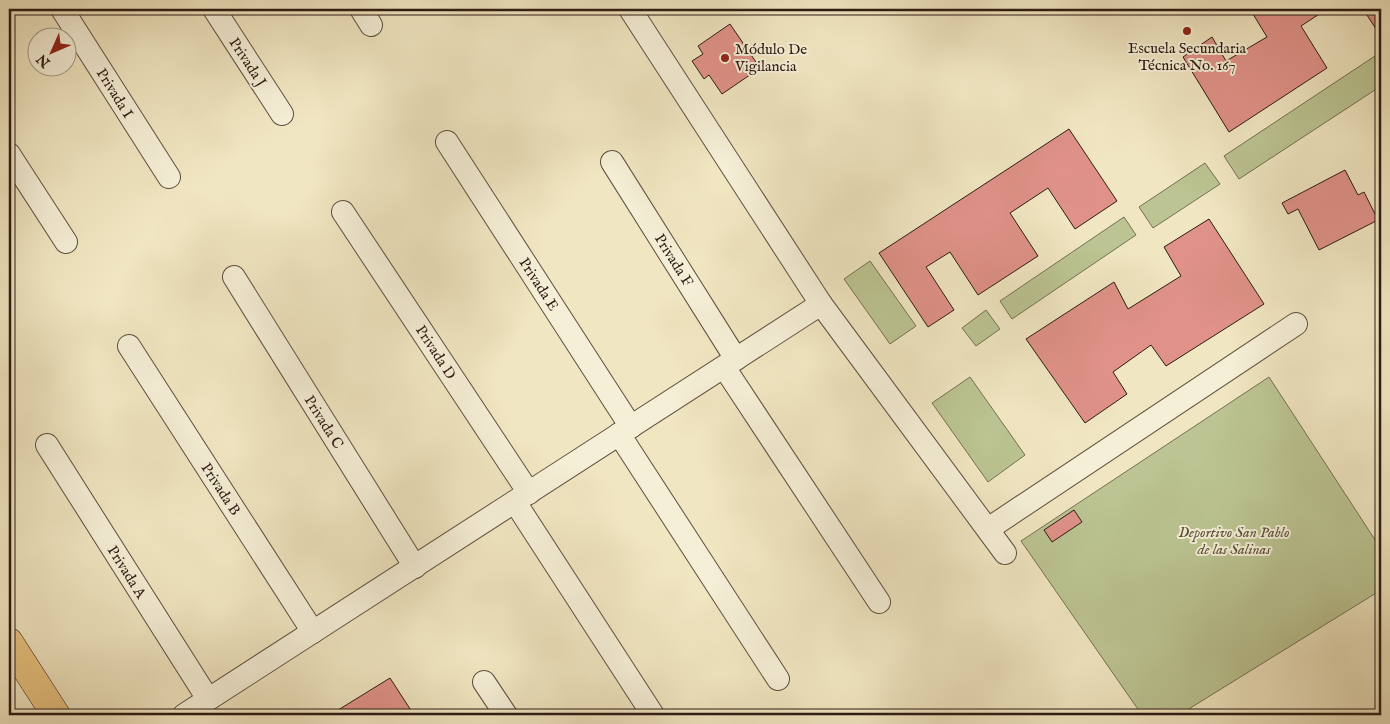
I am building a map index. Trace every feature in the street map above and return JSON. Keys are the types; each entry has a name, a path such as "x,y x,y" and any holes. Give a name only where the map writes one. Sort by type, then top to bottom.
{"main road":[{"path":"12,654 56,715"}],"street":[{"name":"Privada I","path":"62,9 169,177"},
{"name":"Privada J","path":"214,9 282,114"},
{"path":"630,9 821,304 1005,552"},
{"name":"Privada E","path":"447,142 778,679"},
{"path":"9,154 66,242"},
{"name":"Privada F","path":"612,162 730,363 879,602"},
{"name":"Privada D","path":"343,212 522,497 653,715"},
{"name":"Privada C","path":"234,277 414,567"},
{"path":"184,715 821,304"},
{"path":"988,529 1296,324"},
{"name":"Privada B","path":"129,346 313,632"},
{"name":"Privada A","path":"47,445 208,700"},
{"path":"484,682 506,715"}],"green space":[{"path":"1381,52 1381,86 1239,179 1224,156"},
{"path":"1205,163 1220,184 1153,228 1139,207"},
{"path":"1124,217 1136,235 1012,319 1000,301"},
{"path":"870,261 916,326 890,344 844,279"},
{"path":"986,310 1000,329 976,346 962,328"},
{"path":"970,377 1025,455 988,482 932,403"},
{"name":"Deportivo San Pablo de las Salinas","path":"1269,377 1381,549 1381,590 1179,715 1142,715 1021,541"}],"building":[{"path":"1260,9 1327,9 1301,26 1327,68 1229,132 1183,57 1212,37 1226,61 1267,37 1253,14"},
{"path":"1363,9 1381,9 1381,31 1378,32"},
{"name":"Módulo De Vigilancia","path":"730,24 760,68 722,94 709,75 704,79 692,61 703,54 698,46"},
{"path":"1069,129 1117,201 1075,229 1048,188 1010,213 1038,256 978,295 950,252 926,267 954,310 928,327 879,253"},
{"path":"1345,170 1358,195 1364,192 1378,220 1319,250 1298,209 1288,214 1282,203"},
{"path":"1209,219 1264,304 1166,366 1151,345 1113,372 1127,394 1085,423 1026,339 1114,282 1128,309 1181,276 1164,247"},
{"path":"1074,510 1082,522 1052,542 1044,530"},
{"path":"390,678 414,715 330,715"}],"place":[{"name":"Escuela Secundaria Técnica No. 167","path":"1187,31"},
{"name":"Módulo De Vigilancia","path":"725,58"}]}
